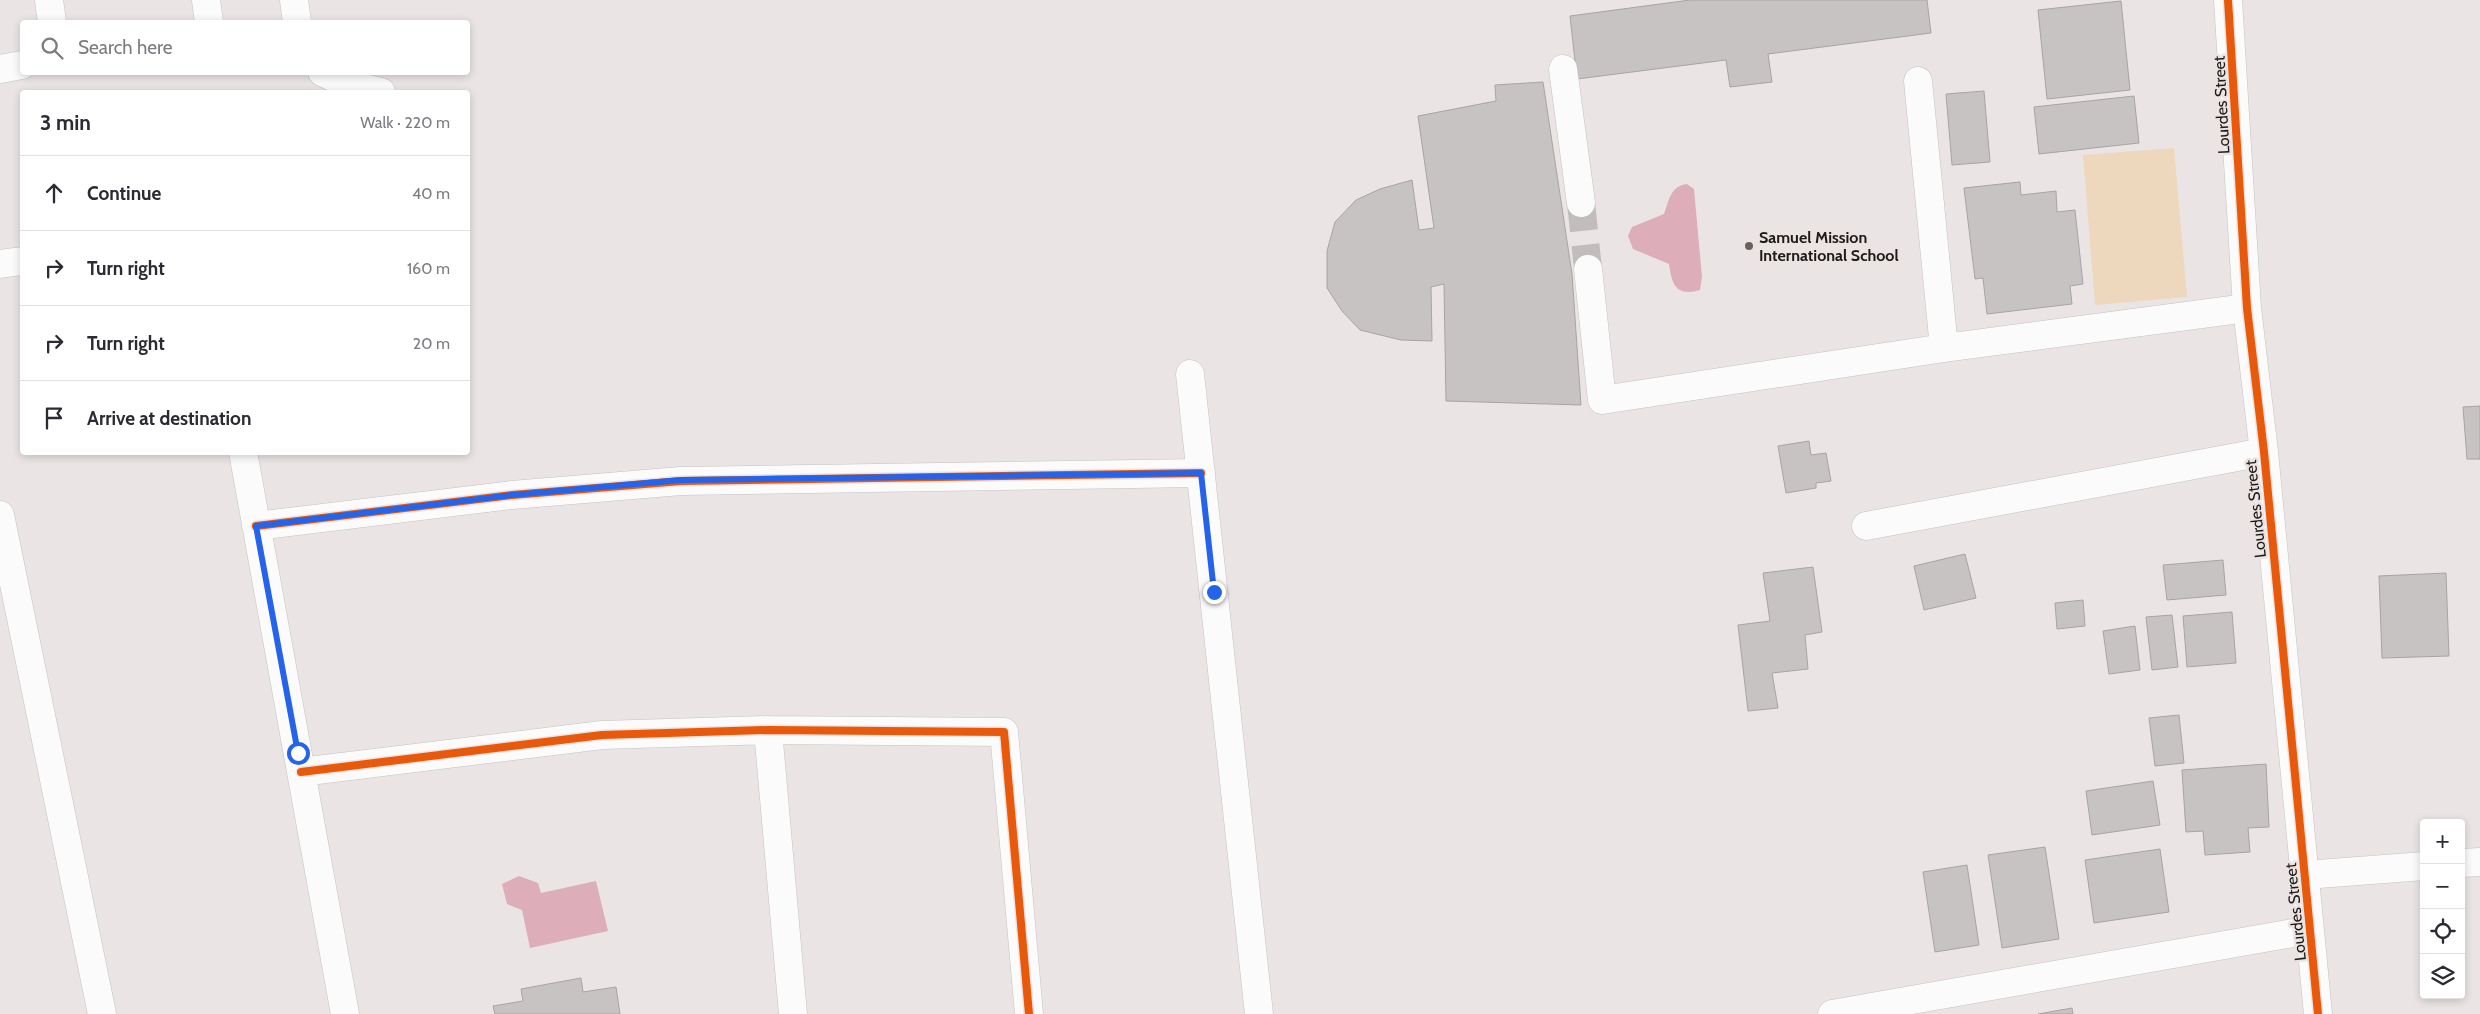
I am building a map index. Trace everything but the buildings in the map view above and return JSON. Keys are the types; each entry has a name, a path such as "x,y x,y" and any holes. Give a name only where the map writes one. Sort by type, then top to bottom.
{"street":[{"path":"49,0 52,20"},
{"path":"206,0 209,20"},
{"path":"294,0 297,20"},
{"name":"Lourdes Street","path":"2228,0 2247,308 2264,452 2318,1014"},
{"path":"0,69 20,65"},
{"path":"1563,69 1581,203"},
{"path":"328,75 348,84 373,90"},
{"path":"1918,81 1944,348"},
{"path":"0,264 20,261"},
{"path":"1588,268 1602,400 1944,348 2247,308"},
{"path":"1190,374 1254,1013"},
{"path":"1866,526 2264,452"},
{"path":"244,455 345,1014"},
{"path":"256,526 512,495 681,480 1201,473"},
{"path":"0,515 102,1014"},
{"path":"301,772 602,735 768,730 1004,732 1030,1014"},
{"path":"768,730 793,1014"},
{"path":"2465,863 2480,862"},
{"path":"2305,875 2420,866"},
{"path":"1832,1014 2310,930"}],"shaded area":[{"path":"2174,148 2187,297 2095,305 2083,155"},
{"path":"1687,184 1694,189 1702,277 1700,290 1692,292 1685,292 1676,287 1669,264 1633,249 1628,236 1632,227 1664,214 1674,191 1681,185"},
{"path":"519,876 538,883 541,893 596,881 608,931 530,948 522,910 507,904 502,884"}],"tunnel":[{"path":"1581,203 1588,269"}],"cycle path":[{"path":"2228,0 2247,308 2264,452 2318,1014"},
{"path":"256,526 512,495 681,481 1201,473"},
{"path":"301,772 602,735 768,730 1004,732 1029,1014"}],"place":[{"name":"Samuel Mission International School","path":"1749,246"}],"route":[{"path":"298,753 256,526 512,495 681,480 1201,473 1214,592"}]}
